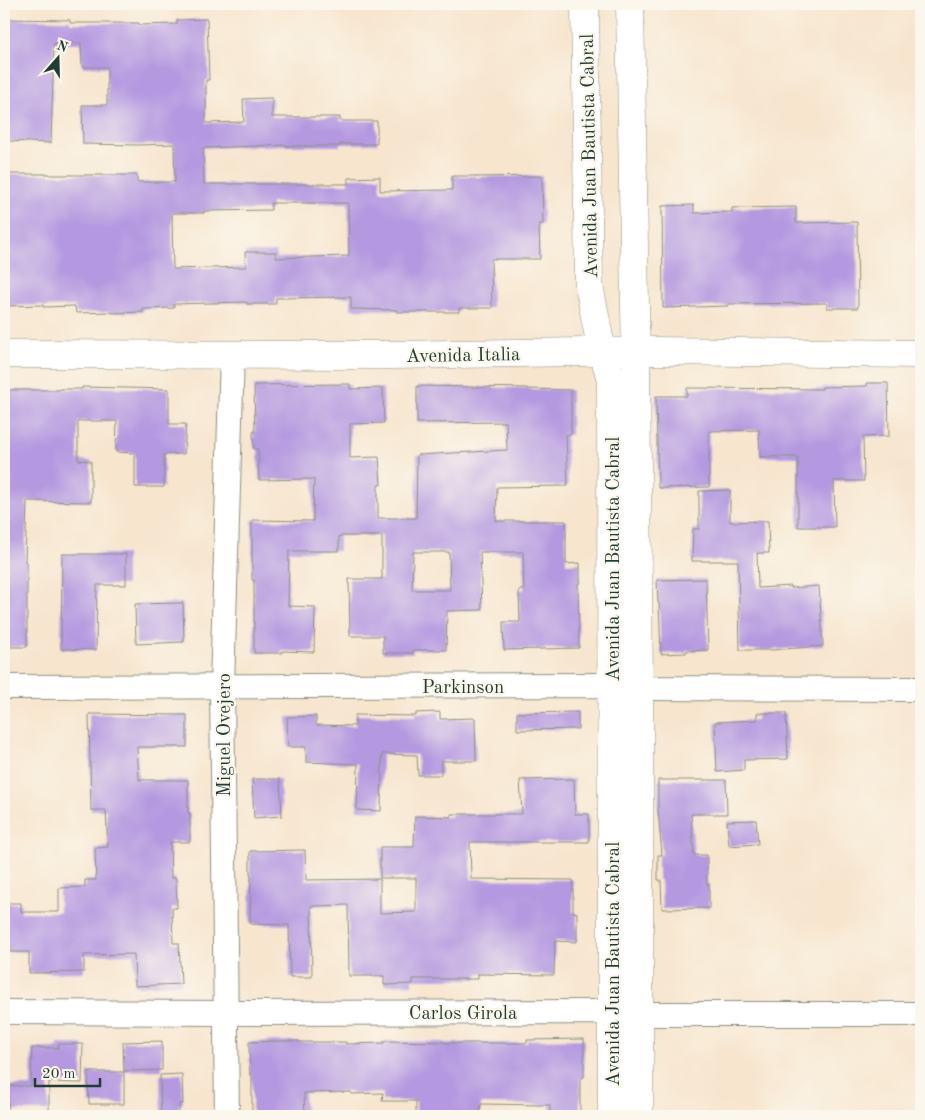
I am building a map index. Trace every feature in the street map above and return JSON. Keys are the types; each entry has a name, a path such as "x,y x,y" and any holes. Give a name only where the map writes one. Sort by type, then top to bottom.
{"main road":[{"name":"Avenida Juan Bautista Cabral","path":"585,4 589,285 611,380 612,1116"},
{"name":"Avenida Juan Bautista Cabral","path":"630,4 639,688 639,1116"},
{"name":"Avenida Italia","path":"4,354 392,355 636,351 921,354"}],"street":[{"name":"Miguel Ovejero","path":"227,1116 222,687 232,354"},
{"name":"Parkinson","path":"4,687 612,685 639,688 921,689"},
{"name":"Carlos Girola","path":"4,1012 921,1014"}],"building":[{"path":"4,19 70,20 70,23 139,23 139,25 177,24 177,20 207,19 209,80 206,80 206,123 244,122 243,99 272,98 272,117 340,117 340,121 377,121 377,144 203,148 204,184 348,184 348,178 380,177 380,191 452,190 452,176 542,176 543,224 539,224 540,259 491,259 492,308 459,308 459,312 397,312 397,310 351,309 351,297 276,298 276,304 247,304 246,302 174,304 174,308 112,313 76,313 75,306 5,306 4,174 137,175 137,182 175,182 174,144 83,144 82,105 107,105 107,67 82,67 81,43 54,43 51,143 8,141 9,114 4,114","holes":["271,203 348,203 349,256 276,258 276,252 245,252 246,267 173,269 172,213 271,210"]},
{"path":"694,205 694,213 732,212 732,208 796,207 796,223 857,222 858,308 827,308 827,303 728,304 728,306 663,308 662,206"},
{"path":"867,383 888,383 889,436 863,437 864,481 834,481 835,527 798,527 798,457 760,457 759,430 709,431 709,487 658,488 656,396 687,396 687,388 822,389 822,387 867,386"},
{"path":"350,384 350,389 383,388 384,423 350,424 350,458 379,457 381,485 378,485 378,518 416,518 417,455 507,450 506,422 417,423 417,386 571,390 571,435 566,435 568,486 497,487 496,521 566,521 566,564 580,563 580,583 578,583 579,648 504,650 503,622 520,622 519,590 524,590 523,552 480,552 482,610 447,611 446,650 413,650 413,653 383,653 383,636 350,636 349,579 382,579 382,536 339,536 339,551 289,551 288,606 315,607 314,652 282,651 282,653 254,653 252,520 313,521 314,479 259,480 258,449 254,449 253,432 255,432 254,385","holes":["413,552 449,552 450,590 412,590"]},
{"path":"82,387 169,389 169,424 186,424 184,454 164,454 164,487 135,487 135,453 116,452 117,421 78,421 78,460 91,461 91,502 27,501 25,562 27,562 27,647 4,647 4,390 59,390 82,389"},
{"path":"730,490 730,522 768,521 769,553 757,553 758,588 819,586 823,646 740,650 738,561 692,561 693,529 699,529 699,491"},
{"path":"62,554 126,554 126,585 97,585 96,650 61,649"},
{"path":"706,579 708,650 661,654 657,580"},
{"path":"183,603 184,642 136,644 135,604"},
{"path":"440,712 440,719 475,718 476,761 441,761 441,775 418,775 417,755 382,754 381,811 357,810 358,764 306,762 306,747 288,747 287,717 316,716 316,725 355,726 355,715 416,716 416,713"},
{"path":"578,712 578,729 517,730 517,713"},
{"path":"757,713 786,713 788,759 744,760 744,770 717,772 715,722 757,720"},
{"path":"89,714 187,715 187,747 137,747 139,780 188,780 190,842 170,842 171,878 176,878 177,908 172,908 173,943 179,943 181,984 135,986 134,954 84,955 84,972 29,973 29,952 4,952 4,903 21,903 21,912 59,912 59,888 85,887 85,880 96,880 95,848 108,847 106,810 91,810"},
{"path":"252,779 280,779 282,816 254,818"},
{"path":"574,779 575,814 589,814 589,842 470,842 471,879 573,880 573,912 577,913 577,942 555,941 554,975 478,974 478,979 413,979 413,984 384,985 384,976 349,976 348,905 311,906 312,977 290,977 289,925 250,924 250,851 305,850 306,880 380,879 380,913 416,912 416,878 380,878 380,847 414,847 415,816 451,817 451,814 522,814 520,780"},
{"path":"658,780 726,780 727,814 691,814 694,855 707,855 709,908 662,909 661,880 658,880 658,855 662,855 658,810"},
{"path":"756,820 758,844 729,846 727,821"},
{"path":"584,1039 584,1077 580,1078 580,1116 550,1116 550,1105 481,1104 480,1116 416,1115 416,1101 382,1101 383,1093 351,1094 351,1092 304,1093 305,1116 252,1116 252,1075 250,1075 249,1042 299,1041 346,1042 346,1044 384,1043 384,1041 527,1043 527,1040"},
{"path":"162,1041 162,1070 124,1071 123,1042"},
{"path":"58,1044 83,1044 82,1083 49,1082 49,1111 8,1111 9,1086 31,1086 32,1048 58,1048"},
{"path":"88,1072 124,1072 124,1104 89,1104"},
{"path":"182,1074 183,1104 179,1104 179,1116 161,1116 160,1075"}]}
